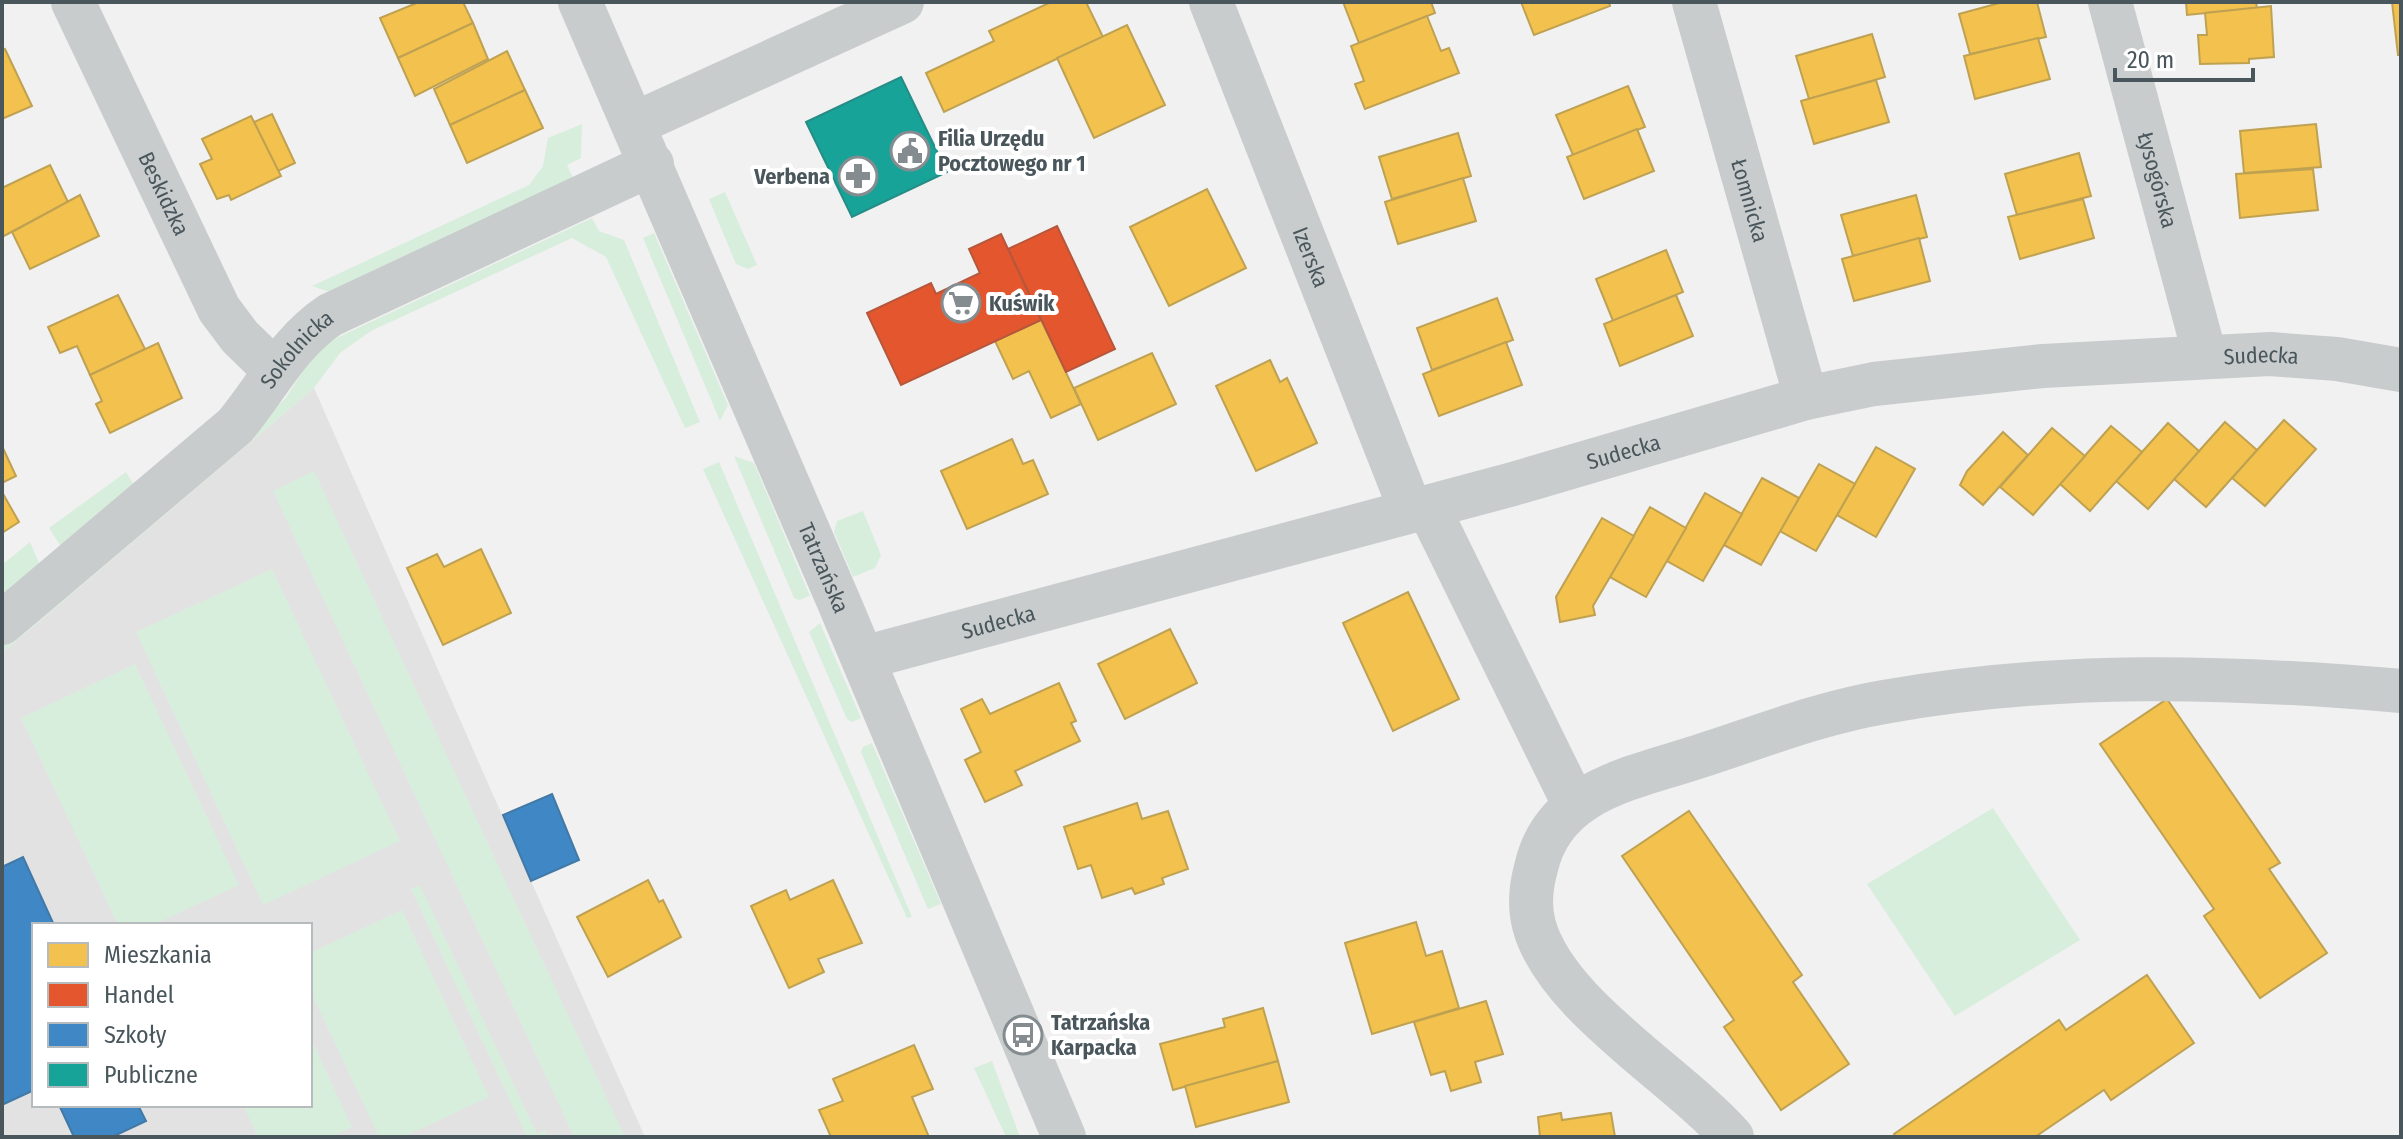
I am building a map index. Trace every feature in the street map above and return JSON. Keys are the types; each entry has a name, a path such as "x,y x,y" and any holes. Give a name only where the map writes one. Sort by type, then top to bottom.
{"street":[{"name":"Beskidzka","path":"73,2 219,309 240,337 275,371"},
{"name":"Tatrzańska","path":"580,2 863,658 1064,1137"},
{"path":"634,124 902,2"},
{"name":"Izerska","path":"1211,2 1419,509 1574,804"},
{"name":"Łomnicka","path":"1694,2 1806,398"},
{"name":"Łysogórska","path":"2110,2 2205,356"},
{"name":"Sokolnicka","path":"2,623 235,426 307,330 330,315 652,164"},
{"name":"Sudecka","path":"863,658 1419,509 1806,398 1945,375 2205,356 2270,354 2337,359 2401,370"},
{"path":"1732,1137 1713,1116 1588,1005 1543,953 1533,921 1531,888 1538,855 1555,825 1574,804 1611,785 1824,715 1949,693 2147,677 2267,679 2401,691"}],"shaded area":[{"path":"314,388 645,1137 2,1137 2,653"}],"green space":[{"path":"582,124 581,158 567,165 573,178 330,292 312,286 529,185 543,166 548,138"},
{"path":"725,192 757,265 748,269 736,264 709,199"},
{"path":"592,218 599,231 624,240 700,422 685,428 606,257 572,238 371,331 340,353 314,388 2,653 2,644 285,399 304,369 328,342"},
{"path":"654,233 728,405 720,421 643,238"},
{"path":"734,456 754,463 810,596 799,600 794,598"},
{"path":"719,462 912,917 907,918 703,469"},
{"path":"314,471 625,1137 574,1137 273,491"},
{"path":"126,472 137,490 60,545 49,528"},
{"path":"863,511 881,555 875,568 853,577 834,532 837,521"},
{"path":"30,542 41,568 2,604 2,565"},
{"path":"272,569 400,841 263,905 136,632"},
{"path":"820,623 861,718 852,722 847,719 809,632"},
{"path":"135,664 239,885 157,923 117,923 21,718"},
{"path":"872,743 941,904 928,909 861,752 863,747"},
{"path":"1993,808 2080,940 1955,1016 1867,884"},
{"path":"420,885 537,1134 545,1130 548,1137 527,1137 411,889"},
{"path":"402,910 489,1097 403,1137 379,1137 312,994 312,952"},
{"path":"312,1041 352,1127 331,1137 258,1137 244,1107 312,1107"},
{"path":"992,1061 1020,1137 1006,1137 974,1068"}],"building: Mieszkania":[{"path":"419,2 463,2 473,23 398,58 380,18"},
{"path":"1051,2 1086,2 1103,37 944,112 926,73 994,41 989,31"},
{"path":"1343,2 1431,2 1435,13 1359,43"},
{"path":"1521,2 1609,2 1610,6 1534,35"},
{"path":"2003,2 2037,2 2046,37 1970,54 1959,14"},
{"path":"2186,2 2256,2 2257,8 2187,15"},
{"path":"2392,2 2401,2 2401,55 2398,55"},
{"path":"2271,6 2274,57 2249,59 2249,63 2200,64 2198,35 2207,35 2205,13"},
{"path":"1427,16 1441,51 1449,48 1459,73 1365,109 1355,84 1364,81 1351,46"},
{"path":"473,23 488,59 415,96 398,58"},
{"path":"1127,25 1165,105 1094,138 1057,58"},
{"path":"1872,34 1885,77 1809,99 1796,56"},
{"path":"2038,38 2050,79 1975,99 1964,56"},
{"path":"5,49 32,106 2,119 2,51"},
{"path":"507,51 525,90 450,125 434,89"},
{"path":"1876,80 1889,122 1814,144 1801,101"},
{"path":"1628,86 1645,127 1573,155 1556,115"},
{"path":"525,90 543,128 467,163 450,125"},
{"path":"272,114 295,163 278,171 254,122"},
{"path":"251,116 281,176 231,200 229,195 217,199 200,164 212,159 202,139"},
{"path":"2316,124 2321,167 2244,173 2240,131"},
{"path":"1637,129 1654,171 1584,199 1567,157"},
{"path":"1458,133 1471,176 1392,199 1379,157"},
{"path":"2079,153 2091,196 2017,215 2005,174"},
{"path":"50,165 68,202 2,237 2,188"},
{"path":"2313,169 2318,210 2240,218 2236,174"},
{"path":"1463,178 1476,221 1398,244 1385,202"},
{"path":"1207,189 1246,268 1169,306 1130,227"},
{"path":"80,195 99,236 30,269 12,232"},
{"path":"1916,195 1927,237 1853,256 1841,215"},
{"path":"2083,199 2094,238 2020,259 2008,217"},
{"path":"1919,238 1930,281 1854,301 1842,259"},
{"path":"1666,250 1683,292 1613,321 1596,279"},
{"path":"118,295 145,349 90,375 77,346 60,353 48,327"},
{"path":"1676,295 1693,336 1620,366 1604,324"},
{"path":"1497,298 1513,340 1432,370 1417,328"},
{"path":"1041,320 1081,404 1051,418 1029,371 1013,379 995,341"},
{"path":"1506,342 1522,385 1439,416 1423,374"},
{"path":"158,343 182,398 110,433 96,404 102,401 90,375"},
{"path":"1152,353 1176,404 1098,440 1074,388"},
{"path":"1270,360 1280,382 1287,378 1317,443 1256,471 1216,386"},
{"path":"2284,420 2316,449 2265,506 2232,478"},
{"path":"2225,422 2257,450 2206,507 2174,479"},
{"path":"2168,423 2199,451 2148,509 2116,481"},
{"path":"2111,426 2142,452 2090,511 2060,484"},
{"path":"2052,428 2085,456 2033,515 2000,487"},
{"path":"2003,432 2028,455 1983,505 1960,485 1967,471"},
{"path":"1012,439 1023,464 1033,460 1048,494 967,529 941,471"},
{"path":"2,446 16,476 2,483"},
{"path":"1876,447 1915,469 1876,537 1837,515"},
{"path":"1819,464 1855,484 1816,551 1780,531"},
{"path":"1762,478 1799,498 1761,565 1724,545"},
{"path":"2,492 19,522 2,533"},
{"path":"1705,493 1742,514 1703,581 1667,561"},
{"path":"1650,507 1686,528 1646,597 1610,577"},
{"path":"1602,518 1634,536 1593,606 1595,615 1560,622 1556,597"},
{"path":"481,549 511,613 443,645 407,568 437,554 444,567"},
{"path":"1408,592 1459,699 1393,731 1343,623"},
{"path":"1170,629 1197,683 1125,719 1098,664"},
{"path":"1059,683 1076,721 1071,723 1080,741 1015,771 1022,785 985,802 965,760 981,752 961,709 982,699 990,714"},
{"path":"2167,699 2280,863 2269,869 2327,953 2260,998 2204,916 2214,909 2100,744"},
{"path":"1137,803 1142,819 1168,811 1188,869 1162,878 1164,884 1135,894 1132,888 1102,898 1091,865 1078,869 1064,827"},
{"path":"1689,811 1802,975 1793,982 1849,1064 1781,1110 1724,1027 1734,1020 1622,856"},
{"path":"648,880 659,902 663,900 681,937 608,977 577,917"},
{"path":"833,880 862,943 818,959 824,972 789,988 751,906 786,890 790,900"},
{"path":"1416,922 1426,956 1442,951 1459,1008 1372,1034 1345,943"},
{"path":"2147,975 2194,1043 2111,1100 2104,1090 2035,1137 1896,1137 1894,1134 2059,1020 2066,1030"},
{"path":"1486,1001 1503,1054 1475,1062 1481,1082 1451,1091 1445,1071 1431,1075 1414,1022"},
{"path":"1263,1008 1278,1061 1173,1090 1160,1044 1225,1027 1223,1019"},
{"path":"914,1045 933,1089 912,1097 929,1137 831,1137 819,1110 843,1101 833,1079"},
{"path":"1278,1061 1289,1102 1196,1127 1185,1086"},
{"path":"1561,1113 1562,1120 1611,1113 1615,1137 1540,1137 1538,1117"}],"building: Handel":[{"path":"1057,226 1115,349 1066,372 1008,249"},
{"name":"Kuświk","path":"1001,234 1041,320 901,385 867,313 931,283 936,294 980,273 969,249"}],"building: Szkoły":[{"path":"552,794 579,860 531,881 503,815"},
{"path":"23,857 53,923 32,923 32,1091 2,1105 2,867"},
{"path":"60,1107 139,1107 146,1121 112,1137 74,1137"}],"building: Publiczne":[{"path":"901,77 947,172 852,217 806,122"}],"place":[{"name":"Filia Urzędu Pocztowego nr 1","path":"910,151"},
{"name":"Verbena","path":"858,176"},
{"name":"Kuświk","path":"961,303"},
{"name":"Tatrzańska Karpacka","path":"1023,1035"}]}
